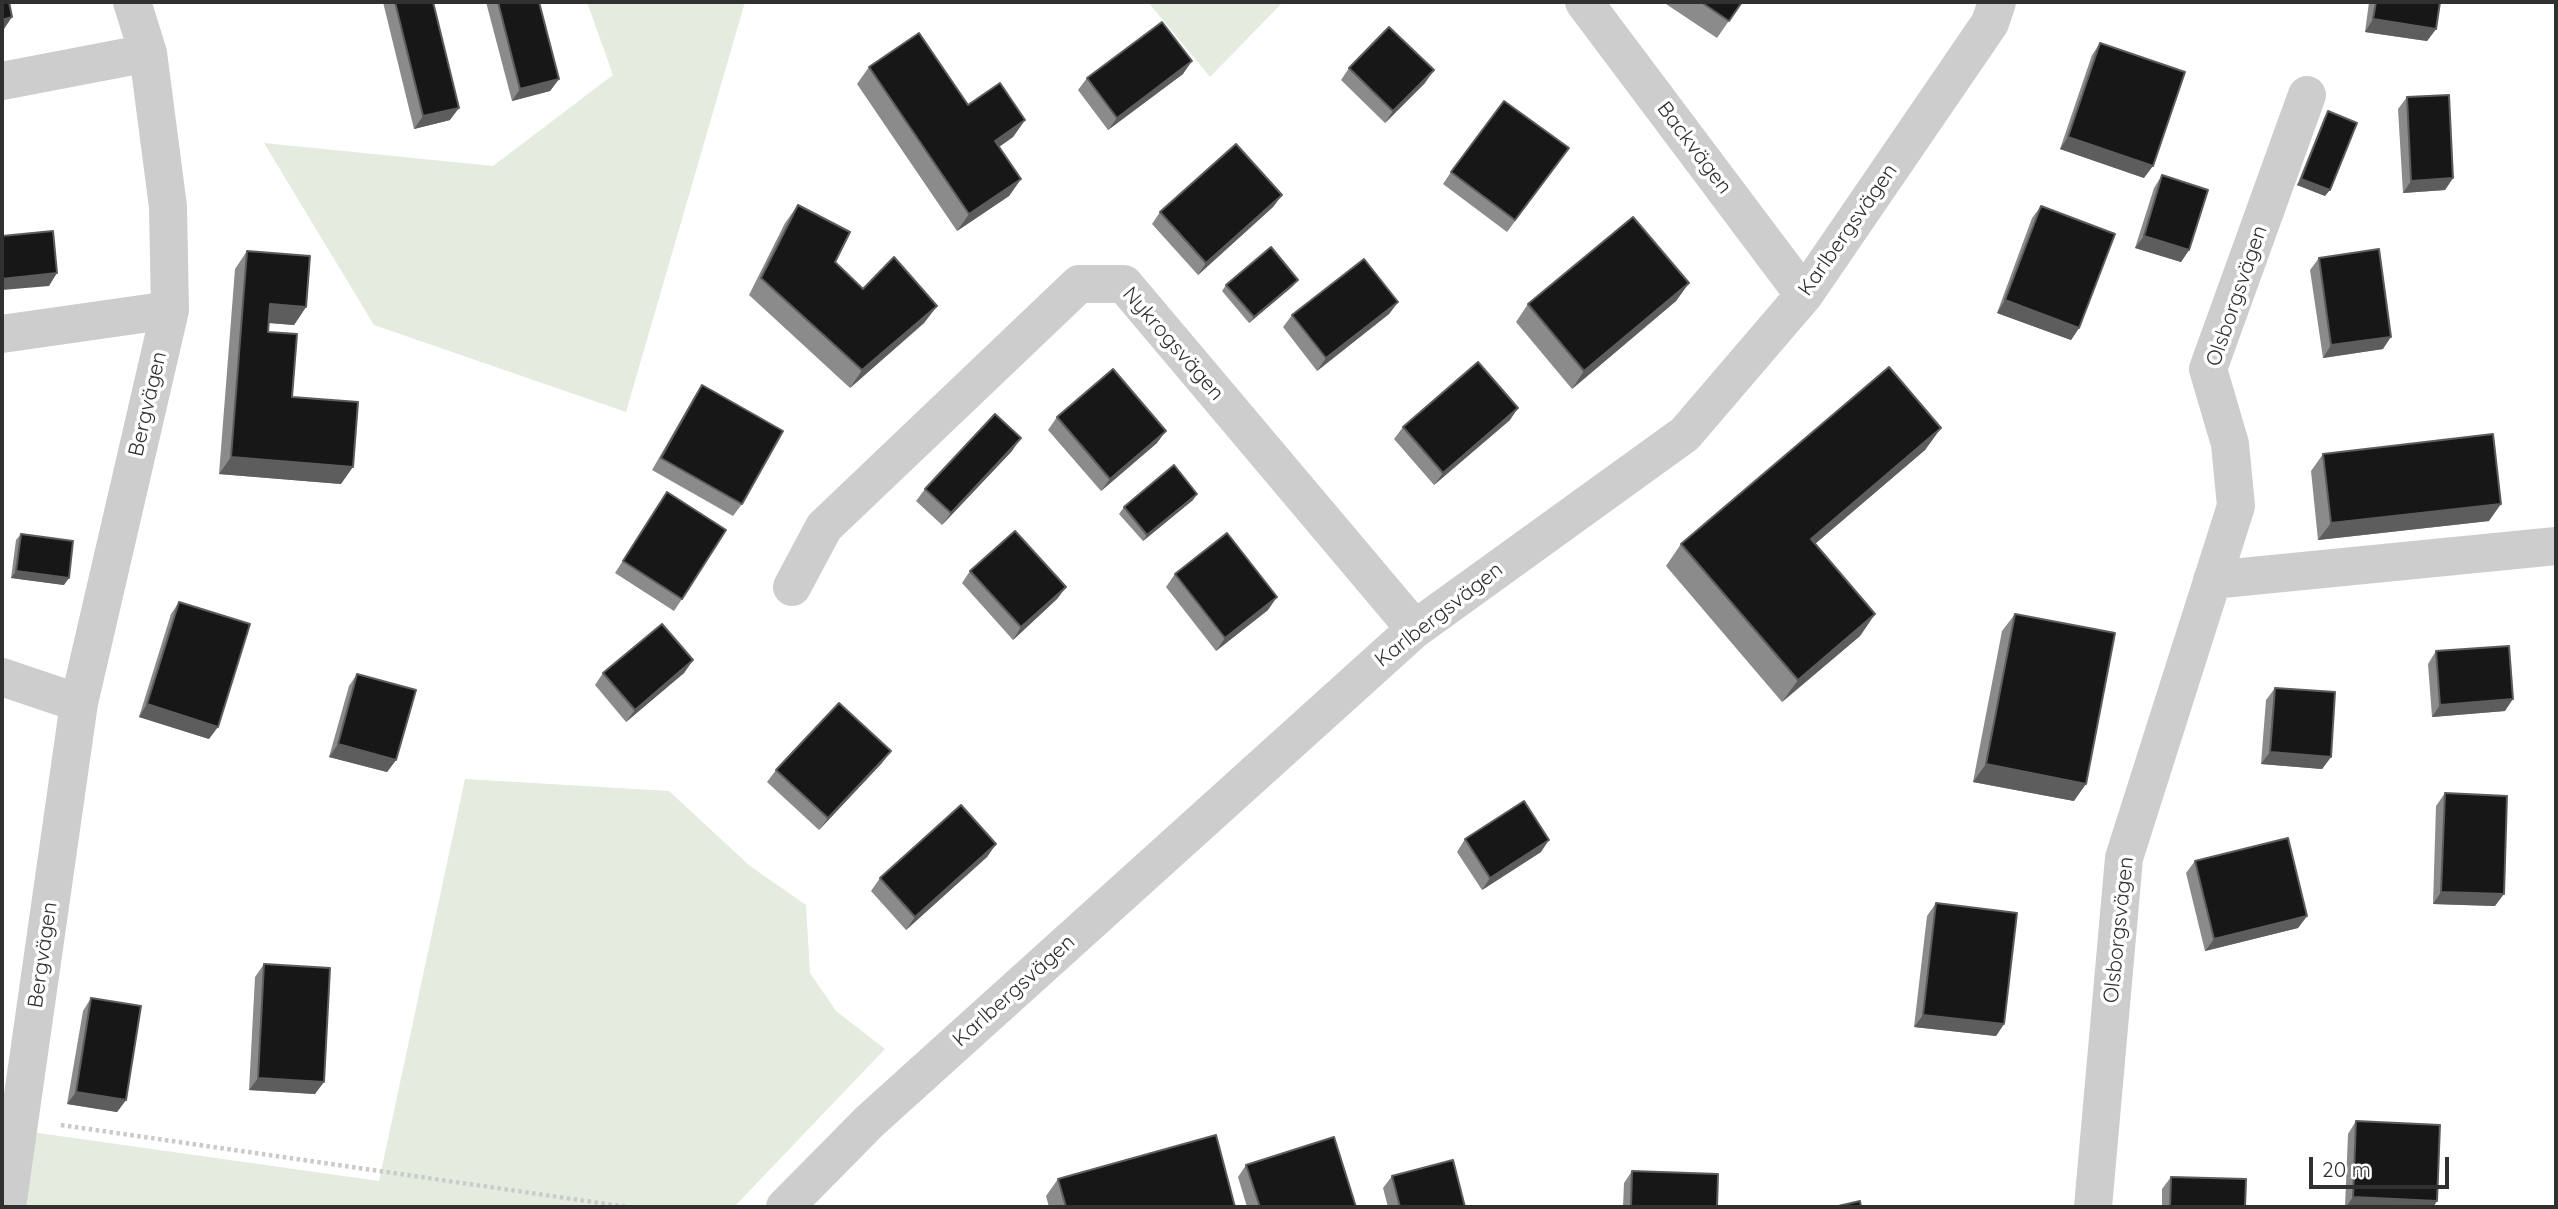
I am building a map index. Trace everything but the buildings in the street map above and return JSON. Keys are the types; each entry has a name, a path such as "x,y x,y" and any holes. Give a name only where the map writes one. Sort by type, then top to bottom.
{"street":[{"name":"Bergvägen","path":"7,1207 79,703 170,310 168,207 148,53 132,2"},
{"name":"Backvägen","path":"1584,2 1804,295"},
{"name":"Karlbergsvägen","path":"785,1207 870,1121 1415,629 1685,434 1804,295 1990,23 1997,2"},
{"path":"2,81 148,53"},
{"name":"Olsborgsvägen","path":"2093,1207 2124,858 2236,506 2230,444 2208,369 2307,96"},
{"name":"Nykrogsvägen","path":"792,587 824,527 1079,284 1124,284 1415,629"},
{"path":"2,334 170,310"},
{"path":"2212,580 2556,546"},
{"path":"2,677 79,703"}],"path":[{"path":"20,1119 628,1207"}],"shaded area":[{"path":"587,2 745,2 626,412 374,325 264,143 493,166 613,75"},
{"path":"1148,2 1283,2 1210,77"},
{"path":"465,779 669,791 750,866 806,905 810,973 836,1011 885,1049 734,1207 20,1207 31,1132 379,1181"}]}
